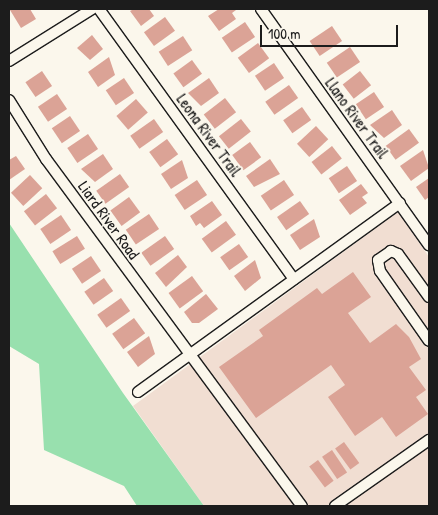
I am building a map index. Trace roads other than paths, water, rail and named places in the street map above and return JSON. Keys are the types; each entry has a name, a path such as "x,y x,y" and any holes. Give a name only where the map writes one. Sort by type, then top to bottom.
{"street":[{"path":"9,61 92,9"},
{"name":"Leona River Trail","path":"100,9 294,279"},
{"name":"Llano River Trail","path":"261,9 429,244"},
{"name":"Liard River Road","path":"9,100 46,159 188,356 207,382 216,385 302,506"},
{"path":"138,392 400,203"},
{"path":"429,297 398,254 392,251 378,260 380,271 429,341"},
{"path":"335,506 429,440"}]}
